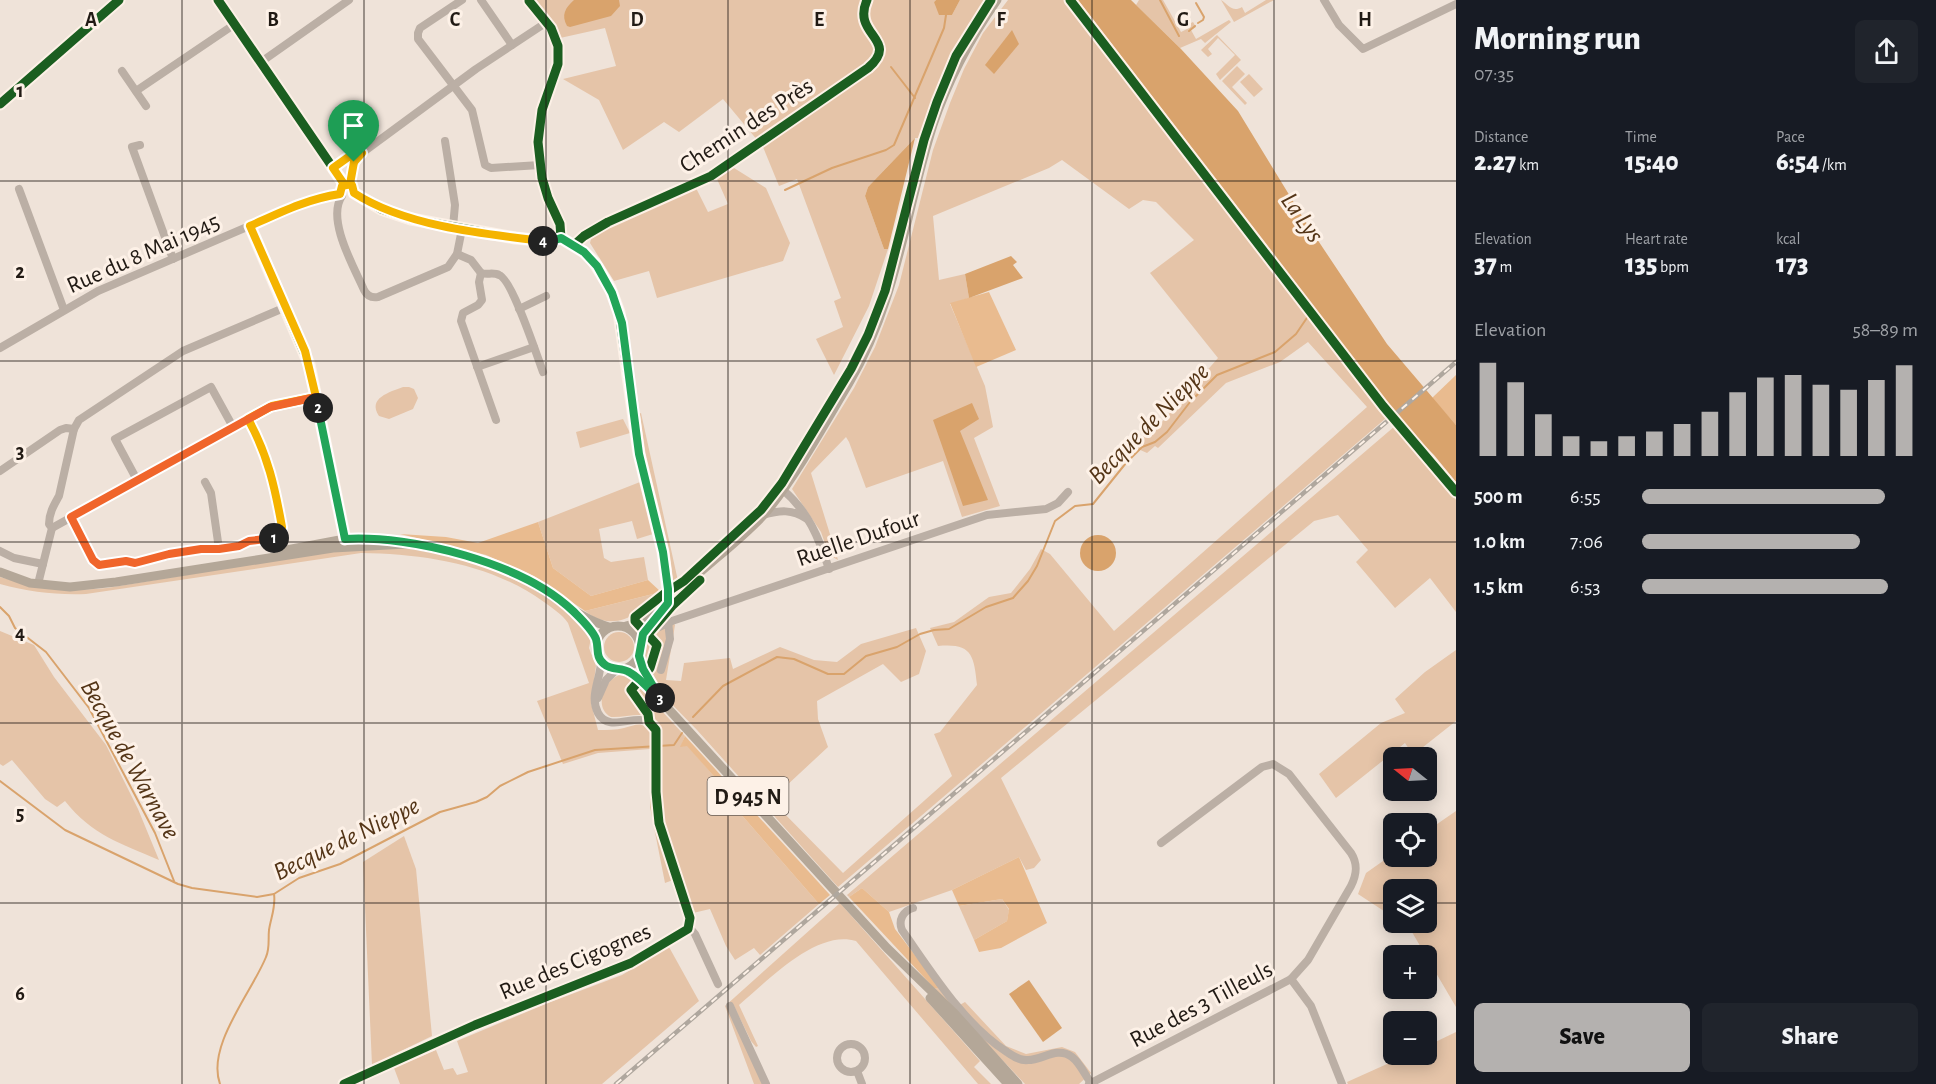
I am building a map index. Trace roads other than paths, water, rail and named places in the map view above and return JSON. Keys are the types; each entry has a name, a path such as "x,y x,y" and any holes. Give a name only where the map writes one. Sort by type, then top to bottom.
{"main road":[{"path":"0,104 119,0"},
{"path":"640,643 634,632 626,626 618,625 602,632 597,642 597,652 601,661 609,668 620,669 633,664 639,656 640,643 647,628 668,603 763,515 783,490 848,385 876,329 892,286 927,145 939,108 961,58 997,0"},
{"path":"2,572 23,581 44,586 82,586 345,543 406,544 451,551 496,566 540,588 594,622 609,627"},
{"path":"2,572 82,586"},
{"path":"626,626 647,617 668,603"},
{"path":"572,610 591,631 597,642"},
{"name":"D 945 N","path":"639,656 643,669 663,703"},
{"name":"D 945 N","path":"620,669 637,677 663,703 1008,1084"},
{"name":"D 945 N","path":"887,948 955,1014 1018,1084"}],"street":[{"path":"218,0 333,168 347,184 354,188 354,193"},
{"path":"261,62 349,0"},
{"path":"462,0 422,27 417,35 419,40 474,114 484,165 491,168 540,165"},
{"path":"482,0 512,45"},
{"path":"529,0 547,22 556,38 558,60 541,115 538,142 545,191 560,224 561,238"},
{"name":"Chemin des Près","path":"574,245 584,236 608,222 711,176 868,68 878,59 880,50 877,40 864,23 863,12 867,0"},
{"path":"1324,0 1336,21 1363,49 1456,4"},
{"path":"462,229 457,254 451,264 440,272 378,297 369,296 364,290 340,236 338,207 340,188 347,184 354,162 362,153 453,85 547,22"},
{"path":"136,90 235,24"},
{"path":"122,71 146,106"},
{"path":"445,141 455,200 453,227"},
{"path":"140,145 132,147 173,259"},
{"path":"333,168 354,153 362,153"},
{"path":"19,189 64,310"},
{"path":"354,193 392,214 462,229 544,241 561,238 587,255 601,271 620,317 639,454 663,552 668,603"},
{"path":"341,195 348,198 354,193"},
{"name":"Rue du 8 Mai 1945","path":"0,348 98,291 303,203 322,196 341,195"},
{"path":"250,226 307,355 345,543"},
{"path":"457,254 471,260 481,273 502,276 519,309 543,372"},
{"path":"481,273 479,279 482,300 463,314 461,321 496,420"},
{"path":"519,309 546,296"},
{"path":"39,580 52,528 49,519 53,505 59,496 74,429 84,416 178,355 286,307"},
{"path":"477,367 534,346"},
{"path":"137,480 115,439 211,387 233,427"},
{"path":"52,528 272,406 316,397"},
{"path":"71,517 93,560 99,565 126,561 135,563 201,549 239,546 249,541 277,537 282,530 267,459 248,419"},
{"path":"0,471 60,430 74,429"},
{"path":"205,482 211,493 219,549"},
{"path":"783,490 802,509 817,533 829,569"},
{"name":"Ruelle Dufour","path":"659,627 668,622 991,513 1032,512 1046,509 1058,503 1068,492"},
{"path":"763,515 790,511 808,519"},
{"path":"0,552 14,558 43,564"},
{"path":"661,670 670,639 668,622"},
{"path":"601,661 595,694 596,708 602,717 619,723 637,718 649,722 656,730 656,800 659,823 690,918 689,927 695,934 718,984"},
{"path":"596,708 603,685 620,669"},
{"name":"Rue des 3 Tilleuls","path":"1090,1084 1291,979 1308,960 1351,886 1356,870 1351,853 1289,774 1276,765 1264,766 1161,843"},
{"path":"913,908 907,910 901,918 902,930 938,981 977,1026 1000,1048 1021,1059 1032,1060 1054,1053 1069,1055 1078,1062 1090,1084"},
{"name":"Rue des Cigognes","path":"344,1084 497,1016 626,966 684,933 689,927"},
{"path":"1291,979 1311,1006 1342,1084"},
{"path":"730,1006 766,1084"},
{"path":"856,1071 862,1084"}],"waterway":[{"path":"1160,0 1179,36"},
{"path":"1196,3 1204,17 1198,23"},
{"path":"785,190 832,168 886,150 894,145 944,28 946,15"},
{"path":"1189,31 1195,26"},
{"path":"891,67 915,98"},
{"name":"Becque de Nieppe","path":"693,717 723,686 777,657 794,659 828,674 844,674 866,656 897,647 920,634 949,629 986,607 1013,598 1037,566 1055,521 1075,506 1093,504 1126,463 1142,447 1155,442 1167,432 1190,402 1217,375 1275,352 1296,334 1315,306"},
{"name":"Becque de Warnave","path":"0,607 9,616 15,628 46,652 89,708 155,833 174,881"},
{"name":"Becque de Nieppe","path":"0,781 65,830 178,884 257,897 274,894 299,878 340,864 440,812 487,797 500,786 528,772 595,750 674,745 682,733"},
{"path":"220,1084 217,1069 219,1053 225,1036 267,954 274,894"}],"railway":[{"path":"616,1084 1456,362"}],"water label":[{"name":"La Lys","path":"1303,217"}]}
